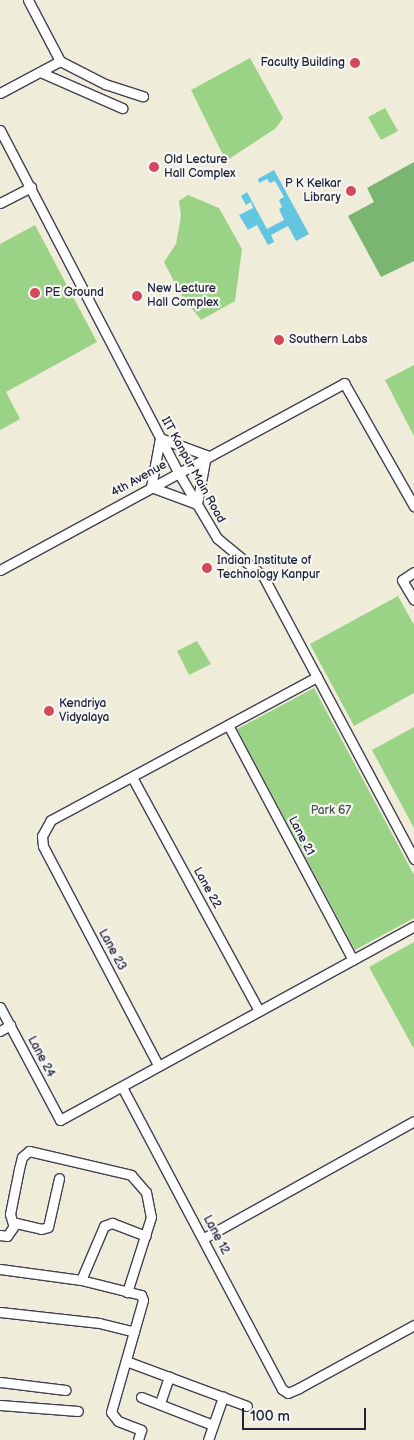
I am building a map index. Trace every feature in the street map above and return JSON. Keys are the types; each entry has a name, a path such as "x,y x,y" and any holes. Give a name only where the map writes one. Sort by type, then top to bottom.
{"street":[{"path":"28,0 60,61 105,84 143,96"},
{"path":"0,93 60,61"},
{"path":"40,72 122,108"},
{"name":"IIT Kanpur Main Road","path":"0,130 178,472 217,538 263,576 414,859"},
{"path":"0,204 31,187"},
{"name":"4th Avenue","path":"0,570 151,488 206,455 344,383 414,506"},
{"path":"160,438 206,455 197,504 151,488 160,438"},
{"path":"414,572 402,580 414,600"},
{"path":"132,778 317,677"},
{"name":"Lane 21","path":"228,725 353,960"},
{"name":"Lane 23","path":"132,778 51,820 42,836 43,846 158,1065"},
{"name":"Lane 22","path":"132,778 259,1011"},
{"path":"122,1087 158,1065 414,926"},
{"name":"Lane 24","path":"0,1007 60,1120 122,1087"},
{"path":"0,1031 10,1026"},
{"name":"Lane 12","path":"122,1087 204,1238 282,1389 288,1393 414,1325"},
{"path":"204,1238 414,1121"},
{"path":"0,1235 7,1236 13,1224 10,1214 19,1169 22,1157 29,1151 131,1175 146,1192 151,1207 146,1236 127,1292"},
{"path":"13,1224 41,1229 48,1227 59,1178"},
{"path":"80,1280 104,1226 112,1223 146,1236"},
{"path":"0,1269 80,1280 141,1296 142,1300 134,1332 111,1412 118,1421 140,1430 138,1440"},
{"path":"0,1312 99,1323 134,1332"},
{"path":"126,1361 247,1406"},
{"path":"160,1403 169,1377"},
{"path":"0,1382 66,1390"},
{"path":"141,1397 213,1425"},
{"path":"208,1440 223,1397"},
{"path":"0,1405 78,1410"}],"green space":[{"path":"250,58 283,118 276,128 226,161 191,90"},
{"path":"385,108 398,131 381,140 368,117"},
{"path":"414,162 414,261 381,277 348,216 374,202 367,188"},
{"path":"188,195 219,208 242,249 235,301 201,320 180,293 164,262 176,244 181,216 179,201"},
{"name":"PE Ground","path":"35,225 97,342 6,392 20,419 0,430 0,244"},
{"path":"414,365 414,436 385,380"},
{"path":"398,596 414,625 414,693 354,726 310,644"},
{"path":"197,641 211,664 189,675 177,651"},
{"name":"Park 67","path":"314,688 414,875 414,918 355,950 237,729"},
{"path":"414,727 414,828 372,750"},
{"path":"414,942 414,1049 369,967"}],"water":[{"path":"274,170 309,234 296,241 288,226 271,235 274,242 268,245 257,225 248,230 239,215 253,208 251,202 246,205 241,196 247,192 267,229 284,220 279,209 282,207 279,200 284,197 275,181 270,183 267,179 259,183 258,179"}],"place":[{"name":"Faculty Building","path":"355,63"},
{"name":"Old Lecture Hall Complex","path":"154,167"},
{"name":"P K Kelkar Library","path":"351,191"},
{"name":"PE Ground","path":"35,293"},
{"name":"New Lecture Hall Complex","path":"137,296"},
{"name":"Southern Labs","path":"279,340"},
{"name":"Indian Institute of Technology Kanpur","path":"207,568"},
{"name":"Kendriya Vidyalaya","path":"49,711"}]}
